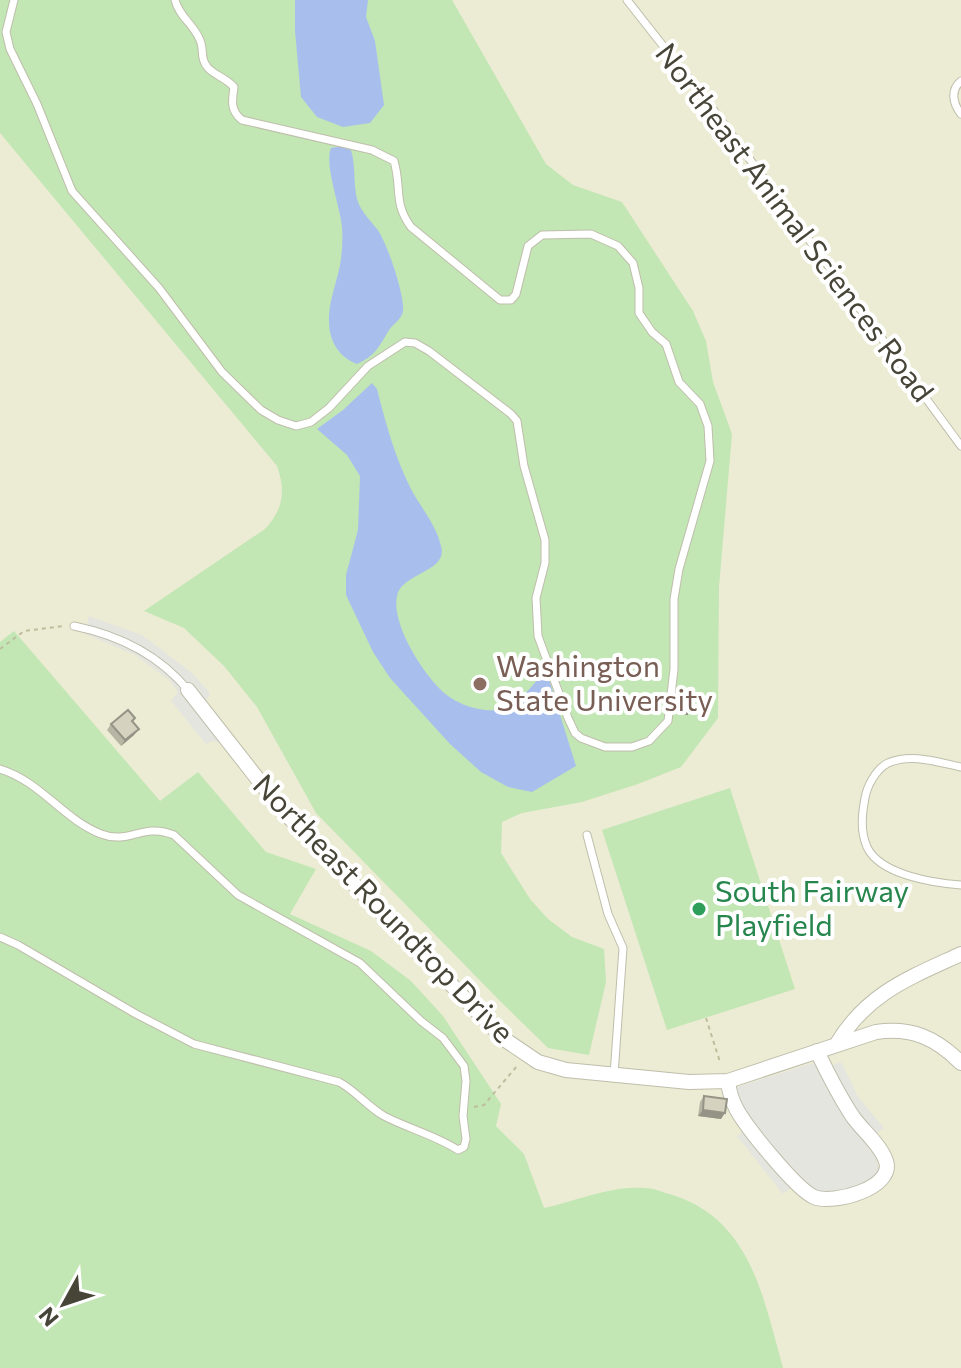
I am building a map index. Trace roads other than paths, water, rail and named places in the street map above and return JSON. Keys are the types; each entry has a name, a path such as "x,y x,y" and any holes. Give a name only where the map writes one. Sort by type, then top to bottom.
{"street":[{"name":"Northeast Roundtop Drive","path":"188,690 282,810 504,1039 524,1054 558,1068 689,1082 728,1081 876,1032 910,1031 933,1038 961,1062"},
{"path":"836,1045 854,1016 868,1003 961,954"},
{"path":"728,1081 741,1116 796,1183 806,1192 824,1200 843,1199 867,1188 886,1173 885,1159 853,1118 817,1051"}],"lane":[{"path":"14,0 6,32 10,49 37,104 72,191 159,288 222,372 261,410 296,426 311,422 329,408 368,366 405,342 415,343 429,351 517,421 524,466 545,540 545,563 536,598 538,636 568,718 581,738 605,747 632,747 649,741 668,721 674,669 674,599 679,569 710,461 708,426 700,404 679,382 666,344 652,332 639,313 639,288 633,263 618,246 591,234 542,235 528,246 516,294 511,300 500,300 411,227 400,212 399,178 394,161 372,150 242,120 235,114 232,105 234,87 227,79 211,71 203,61 202,42 178,10 175,0"},
{"name":"Northeast Animal Sciences Road","path":"627,0 712,108 961,446"},
{"path":"961,81 955,89 954,98 961,114"},
{"name":"Northeast Roundtop Drive","path":"74,626 120,639 145,652 177,676 188,690"},
{"path":"961,767 915,758 886,764 867,786 861,821 867,849 890,869 934,883 961,885"},
{"path":"0,769 25,780 72,817 112,838 150,829 174,835 238,895 360,963 456,1052 464,1066 464,1147 458,1150 435,1136 380,1113 339,1082 218,1051 175,1036 0,937"},
{"path":"587,835 608,914 623,948 614,1075"}],"water":[{"path":"295,0 368,0 366,17 375,41 384,105 370,123 343,127 317,117 301,97"},
{"path":"342,146 351,150 357,199 386,245 403,304 401,316 376,350 357,364 343,356 336,347 329,324 341,260 342,237 329,155 331,148"},
{"path":"372,383 377,389 405,475 441,546 442,555 438,562 400,588 396,607 403,632 416,658 439,688 454,700 473,708 494,710 512,705 546,670 576,766 532,792 508,787 481,772 450,744 390,678 373,652 346,595 346,575 358,530 360,476 347,455 317,429"}],"place":[{"name":"Washington State University","path":"480,684"},
{"name":"South Fairway Playfield","path":"699,909"}]}
